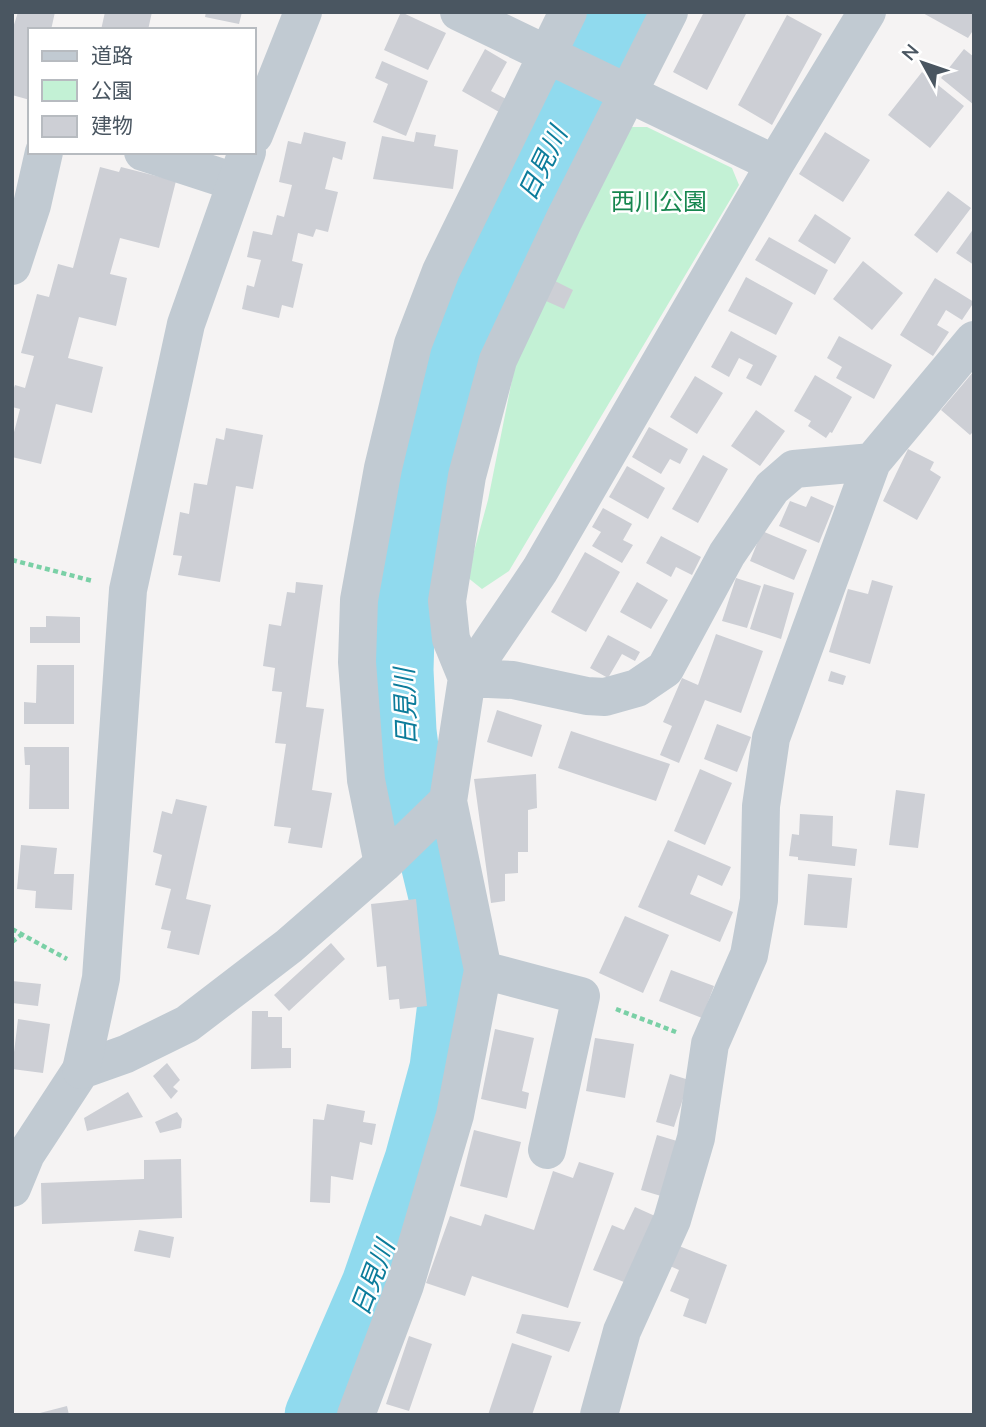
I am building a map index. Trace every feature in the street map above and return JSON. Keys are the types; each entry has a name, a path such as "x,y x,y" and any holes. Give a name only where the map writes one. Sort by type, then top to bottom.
{"street":[{"path":"256,130 303,12"},
{"path":"459,12 775,164"},
{"path":"383,864 366,780 357,662 359,600 383,468 413,344 441,271 568,12"},
{"path":"467,678 451,639 447,601 467,476 498,360 564,220 669,12"},
{"path":"356,1415 405,1285 455,1115 483,970 448,801 467,678 540,570 775,164 867,12"},
{"path":"12,267 32,205 44,154"},
{"path":"12,1188 26,1154 81,1070 101,978 128,590 186,324 241,167 156,154"},
{"path":"599,1415 622,1331 675,1208 696,1138 710,1044 749,956 759,900 761,806 771,738 872,462 974,340"},
{"path":"467,678 513,680 587,696 605,696 637,688 666,669 727,554 772,488 794,468 872,462"},
{"path":"81,1070 126,1054 187,1024 289,946 383,864 448,801"},
{"path":"483,970 581,996 547,1150"}],"path":[{"path":"12,560 128,590"},
{"path":"12,929 101,978"},
{"path":"12,942 22,934"},
{"path":"581,996 710,1044"}],"green space":[{"name":"西川公園","path":"630,127 647,127 732,168 739,185 509,571 482,589 467,577 488,500 516,360"}],"building":[{"path":"18,12 55,12 51,28 28,28 28,99 12,95 12,31"},
{"path":"105,12 152,12 148,28 101,28"},
{"path":"206,12 242,12 239,24 205,17"},
{"path":"401,12 446,33 428,70 384,50"},
{"path":"704,12 747,12 707,90 673,72"},
{"path":"921,12 974,12 974,29 968,38"},
{"path":"787,15 822,34 772,125 738,105"},
{"path":"485,49 507,62 491,91 506,99 499,112 462,91"},
{"path":"964,49 974,57 974,105 941,78"},
{"path":"382,61 428,81 406,136 373,122 388,84 375,78"},
{"path":"922,72 964,106 930,148 888,115"},
{"path":"304,132 346,142 342,160 333,157 325,189 338,192 328,232 316,229 313,237 298,233 292,261 303,264 293,308 282,305 279,318 242,309 247,285 254,287 261,260 247,257 253,231 272,235 277,215 284,217 292,185 279,182 288,141 301,144"},
{"path":"416,132 436,135 434,146 458,150 453,189 373,179 382,136 414,142"},
{"path":"825,132 870,160 843,202 799,174"},
{"path":"100,167 119,172 121,167 176,181 159,248 120,238 110,274 127,278 116,326 79,317 68,358 103,367 92,413 56,404 41,464 12,457 12,440 20,409 12,407 12,393 15,385 25,388 34,356 21,353 37,294 49,297 58,264 73,268"},
{"path":"948,191 971,208 937,253 914,235"},
{"path":"815,214 851,238 835,264 798,241"},
{"path":"974,228 974,265 956,253"},
{"path":"769,237 828,270 815,295 755,260"},
{"path":"863,261 903,293 872,330 833,299"},
{"path":"746,277 793,303 776,335 728,311"},
{"path":"935,278 974,302 962,320 946,310 937,325 949,332 933,356 900,335"},
{"path":"555,281 573,290 564,309 546,301"},
{"path":"731,331 777,356 761,386 746,378 753,365 739,358 729,377 711,367"},
{"path":"839,336 892,365 874,399 836,378 842,367 827,358"},
{"path":"974,371 974,431 970,435 941,410"},
{"path":"815,375 852,397 832,433 826,438 808,426 811,421 794,411"},
{"path":"695,376 723,393 697,434 670,417"},
{"path":"756,410 785,431 760,466 731,446"},
{"path":"649,427 688,449 680,464 670,459 661,474 632,457"},
{"path":"226,428 263,435 253,489 236,486 220,582 178,575 182,556 173,555 180,512 189,514 194,483 207,485 216,438 224,440"},
{"path":"908,449 934,462 930,470 941,477 917,520 883,501"},
{"path":"703,455 728,469 698,523 672,509"},
{"path":"627,466 665,488 648,519 609,497"},
{"path":"811,496 834,506 819,543 779,526 790,501 806,507"},
{"path":"603,508 632,524 623,540 633,545 622,563 592,546 601,532 592,527"},
{"path":"762,531 807,550 794,580 750,561"},
{"path":"661,536 701,557 692,575 676,567 671,577 646,563"},
{"path":"585,552 620,572 586,632 551,612"},
{"path":"736,578 761,586 747,628 722,621"},
{"path":"872,580 893,586 870,664 829,652 848,589 868,594"},
{"path":"296,582 323,585 306,707 324,709 312,790 332,793 322,848 288,843 291,828 274,826 286,744 275,743 282,692 272,691 275,668 263,666 269,624 281,626 287,592 295,593"},
{"path":"637,582 668,600 651,629 620,612"},
{"path":"764,584 794,593 781,639 750,629"},
{"path":"46,616 80,617 80,643 30,643 30,627 46,627"},
{"path":"716,634 763,651 741,713 705,700 679,763 660,755 672,726 663,722 682,678 698,685"},
{"path":"608,635 640,652 635,661 622,654 608,678 590,668"},
{"path":"37,665 74,665 74,724 24,724 24,702 36,703"},
{"path":"831,671 846,676 843,685 828,681"},
{"path":"497,710 542,725 532,757 487,742"},
{"path":"717,724 751,737 737,772 704,759"},
{"path":"571,731 670,764 656,801 558,768"},
{"path":"24,747 69,747 69,809 29,809 30,765 25,765"},
{"path":"700,769 732,783 705,845 674,831"},
{"path":"536,774 537,808 528,810 528,852 518,852 518,873 505,874 505,901 491,903 474,779"},
{"path":"896,790 925,794 918,848 889,845"},
{"path":"176,799 207,806 186,899 211,905 199,955 167,948 171,931 161,929 171,889 155,885 162,855 153,852 162,811 172,814"},
{"path":"800,814 833,816 832,846 857,849 855,866 798,860 798,857 789,856 792,834 799,835"},
{"path":"668,840 731,867 722,886 698,875 690,894 733,912 720,942 638,907"},
{"path":"21,845 57,848 54,874 74,874 72,910 35,908 36,891 17,889"},
{"path":"808,874 852,878 847,928 804,925"},
{"path":"416,899 427,1006 400,1009 399,999 389,1000 386,966 377,967 371,904"},
{"path":"625,916 669,935 643,993 599,973"},
{"path":"331,943 345,959 289,1011 274,995"},
{"path":"671,970 714,986 702,1018 659,1001"},
{"path":"12,981 41,984 38,1006 12,1003"},
{"path":"252,1011 268,1011 268,1017 282,1017 282,1048 291,1048 291,1068 251,1069"},
{"path":"18,1019 50,1024 43,1073 12,1069"},
{"path":"495,1029 534,1038 522,1091 529,1093 526,1109 481,1099"},
{"path":"595,1038 634,1044 625,1098 586,1091"},
{"path":"167,1063 180,1080 173,1087 178,1091 171,1099 153,1076"},
{"path":"670,1074 689,1080 674,1127 656,1122"},
{"path":"128,1092 143,1117 87,1131 84,1118"},
{"path":"327,1104 365,1111 363,1122 376,1124 372,1145 360,1142 353,1180 331,1176 330,1203 310,1202 313,1119 324,1120"},
{"path":"177,1112 182,1119 181,1128 160,1133 155,1122"},
{"path":"474,1130 521,1142 507,1198 460,1186"},
{"path":"657,1135 677,1141 661,1196 641,1190"},
{"path":"181,1159 182,1218 42,1224 41,1183 144,1179 144,1160"},
{"path":"579,1162 614,1173 568,1308 472,1276 465,1296 426,1283 450,1216 481,1226 485,1214 534,1230 553,1171 573,1178"},
{"path":"635,1207 655,1216 624,1282 593,1270 612,1225 624,1230"},
{"path":"139,1230 174,1237 170,1258 134,1251"},
{"path":"679,1246 727,1265 706,1324 683,1316 689,1299 670,1291 679,1270 670,1266"},
{"path":"522,1314 581,1322 569,1352 516,1333"},
{"path":"409,1336 432,1344 409,1411 386,1404"},
{"path":"512,1343 552,1356 532,1415 488,1415"},
{"path":"67,1406 69,1415 36,1414"}],"waterway":[{"name":"日見川","path":"316,1415 373,1284 416,1160 441,1068 452,980 447,925 410,772 405,731 402,670 404,602 413,540 447,396 483,290 616,12"}]}
